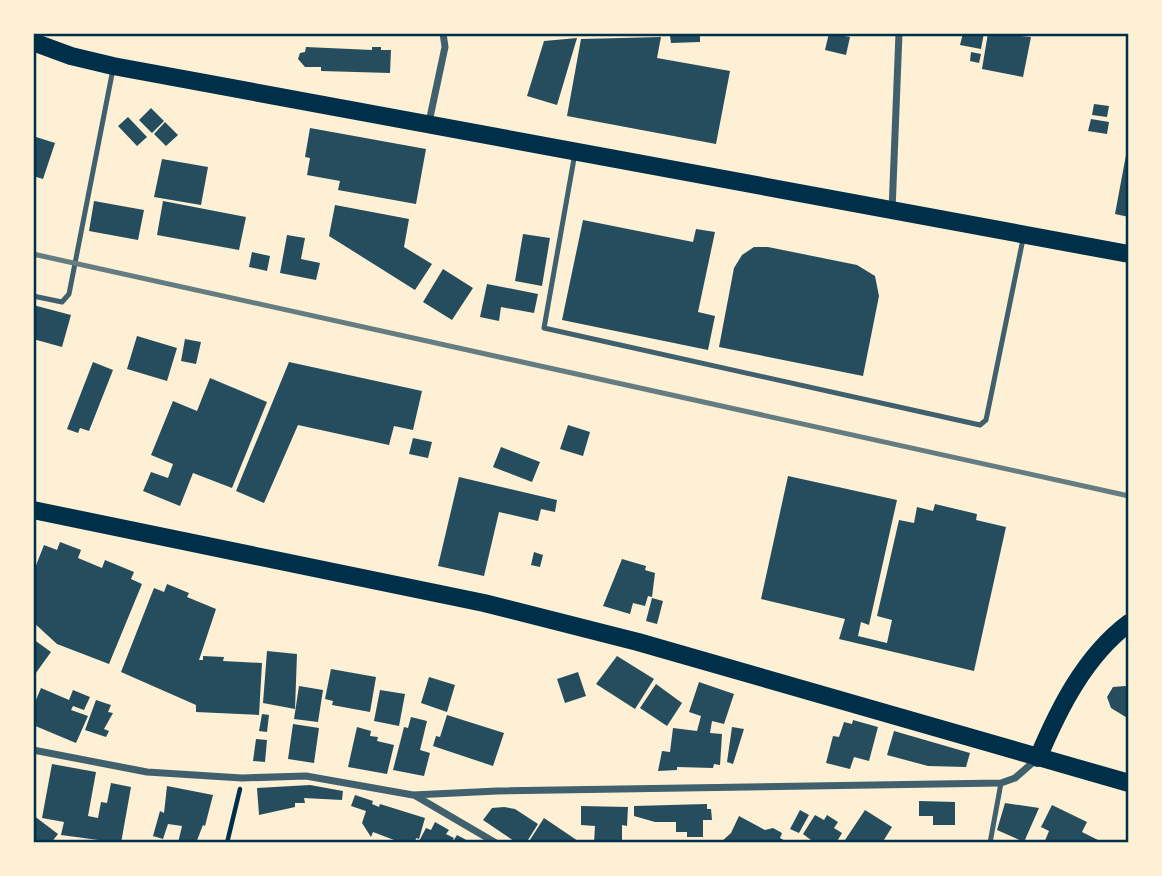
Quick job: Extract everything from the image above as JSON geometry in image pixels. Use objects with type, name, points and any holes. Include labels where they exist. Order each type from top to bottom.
[{"type":"highway","points":[[33,42],[71,56],[113,66],[429,122],[1129,254]]},
{"type":"highway","points":[[33,510],[497,607],[638,642],[1129,783]]},
{"type":"highway","points":[[1038,758],[1056,715],[1072,688],[1106,642],[1129,623]]},
{"type":"street","points":[[429,122],[445,47],[443,33]]},
{"type":"street","points":[[892,211],[899,33]]},
{"type":"street","points":[[33,750],[147,772],[242,778],[306,776],[413,795],[510,790],[1001,783],[1016,778],[1038,758]]},
{"type":"street","points":[[413,795],[496,843]]},
{"type":"lane","points":[[33,296],[62,302],[69,294],[113,66]]},
{"type":"lane","points":[[576,150],[544,328],[980,425],[986,420],[1024,235]]},
{"type":"lane","points":[[990,843],[1001,783]]},
{"type":"path","points":[[227,843],[242,778]]},
{"type":"building","points":[[829,33],[850,37],[846,55],[825,50]]},
{"type":"building","points":[[963,33],[984,33],[981,49],[960,45]]},
{"type":"building","points":[[988,33],[1031,37],[1023,77],[982,69]]},
{"type":"building","points":[[700,35],[700,42],[671,43],[670,36]]},
{"type":"building","points":[[661,37],[657,58],[730,71],[716,144],[567,116],[581,39]]},
{"type":"building","points":[[577,38],[557,105],[527,96],[544,41]]},
{"type":"building","points":[[306,47],[372,50],[372,47],[381,47],[381,50],[391,50],[390,73],[321,71],[321,67],[305,67],[298,59]]},
{"type":"building","points":[[971,52],[981,54],[979,63],[970,61]]},
{"type":"building","points":[[1094,104],[1109,106],[1107,117],[1092,115]]},
{"type":"building","points":[[151,108],[164,121],[152,133],[139,120]]},
{"type":"building","points":[[128,117],[147,137],[137,146],[118,126]]},
{"type":"building","points":[[1091,119],[1109,122],[1107,134],[1088,131]]},
{"type":"building","points":[[165,122],[178,135],[166,146],[154,134]]},
{"type":"building","points":[[310,128],[426,149],[416,204],[338,190],[340,181],[307,175],[310,158],[305,157]]},
{"type":"building","points":[[33,136],[55,143],[43,179],[33,176]]},
{"type":"building","points":[[1126,155],[1129,156],[1129,217],[1115,214]]},
{"type":"building","points":[[162,159],[208,167],[201,205],[154,197]]},
{"type":"building","points":[[94,201],[144,210],[138,240],[89,231]]},
{"type":"building","points":[[163,201],[246,217],[239,250],[157,235]]},
{"type":"building","points":[[335,205],[409,219],[404,247],[432,264],[415,290],[329,236]]},
{"type":"building","points":[[583,220],[693,242],[696,229],[715,232],[698,312],[715,316],[708,350],[562,320]]},
{"type":"building","points":[[523,234],[550,238],[542,286],[515,281]]},
{"type":"building","points":[[287,235],[305,238],[301,259],[320,263],[316,280],[280,273]]},
{"type":"building","points":[[754,247],[768,247],[857,265],[875,276],[879,296],[863,376],[719,347],[734,268],[742,255]]},
{"type":"building","points":[[252,252],[270,256],[267,271],[249,267]]},
{"type":"building","points":[[443,269],[473,288],[452,320],[423,302]]},
{"type":"building","points":[[487,284],[538,294],[534,313],[501,307],[499,321],[480,317]]},
{"type":"building","points":[[33,305],[71,315],[62,347],[33,339]]},
{"type":"building","points":[[137,336],[177,348],[167,381],[127,369]]},
{"type":"building","points":[[185,339],[201,342],[196,364],[181,361]]},
{"type":"building","points":[[93,362],[113,370],[89,431],[80,428],[78,433],[67,429]]},
{"type":"building","points":[[289,362],[422,391],[413,430],[394,426],[389,445],[298,425],[264,503],[236,491]]},
{"type":"building","points":[[210,378],[267,402],[232,488],[193,473],[180,506],[143,491],[151,472],[168,478],[173,464],[151,455],[173,401],[197,411]]},
{"type":"building","points":[[568,425],[590,432],[583,456],[560,449]]},
{"type":"building","points":[[413,438],[432,442],[428,458],[409,454]]},
{"type":"building","points":[[501,447],[540,462],[532,482],[493,467]]},
{"type":"building","points":[[788,476],[897,500],[869,625],[861,622],[858,636],[887,643],[892,620],[877,616],[899,520],[914,523],[917,507],[933,511],[935,504],[977,514],[976,520],[1006,527],[974,671],[839,639],[845,619],[761,599]]},
{"type":"building","points":[[459,477],[557,500],[555,512],[541,509],[538,521],[499,512],[484,576],[438,566]]},
{"type":"building","points":[[60,542],[81,550],[78,558],[102,568],[105,560],[134,572],[131,579],[142,584],[109,664],[57,644],[33,622],[33,573],[44,545],[57,550]]},
{"type":"building","points":[[534,552],[543,555],[540,567],[531,565]]},
{"type":"building","points":[[622,559],[646,566],[645,570],[655,573],[652,597],[648,596],[645,606],[633,603],[630,614],[603,606]]},
{"type":"building","points":[[167,584],[189,593],[187,597],[216,609],[199,660],[203,660],[203,656],[224,657],[223,661],[262,663],[259,715],[196,712],[196,705],[121,672],[154,588],[164,592]]},
{"type":"building","points":[[652,598],[663,601],[657,624],[646,621]]},
{"type":"building","points":[[33,639],[51,652],[33,677]]},
{"type":"building","points":[[267,651],[297,654],[295,709],[263,703]]},
{"type":"building","points":[[617,656],[654,679],[635,709],[596,684]]},
{"type":"building","points":[[331,669],[376,677],[370,712],[332,705],[333,701],[325,699]]},
{"type":"building","points":[[578,672],[586,696],[565,703],[557,679]]},
{"type":"building","points":[[429,677],[455,685],[447,712],[421,703]]},
{"type":"building","points":[[699,682],[734,694],[724,724],[712,721],[710,733],[722,734],[720,765],[714,764],[713,768],[677,767],[677,770],[658,771],[662,751],[670,752],[673,728],[697,731],[701,716],[689,712]]},
{"type":"building","points":[[656,684],[682,703],[667,726],[640,708]]},
{"type":"building","points":[[299,686],[323,690],[318,722],[294,719]]},
{"type":"building","points":[[1125,686],[1129,689],[1129,719],[1111,708],[1107,697],[1113,687]]},
{"type":"building","points":[[41,688],[69,700],[73,690],[90,697],[84,710],[73,706],[71,710],[88,716],[76,743],[33,725],[33,707]]},
{"type":"building","points":[[380,690],[405,694],[399,726],[374,721]]},
{"type":"building","points":[[96,700],[111,705],[108,712],[113,713],[104,729],[109,731],[106,737],[85,730]]},
{"type":"building","points":[[262,714],[269,715],[267,732],[259,731]]},
{"type":"building","points":[[447,715],[504,733],[493,766],[433,746],[436,736],[440,737]]},
{"type":"building","points":[[411,717],[427,721],[420,750],[430,753],[424,776],[393,770],[404,727],[408,728]]},
{"type":"building","points":[[853,720],[878,727],[869,761],[854,757],[850,769],[826,763],[833,736],[839,737],[844,722],[852,724]]},
{"type":"building","points":[[293,724],[319,728],[314,763],[288,759]]},
{"type":"building","points":[[357,727],[371,731],[370,736],[378,737],[377,741],[394,745],[387,774],[348,767]]},
{"type":"building","points":[[732,727],[744,729],[733,764],[727,762]]},
{"type":"building","points":[[894,731],[970,753],[966,767],[928,766],[887,755]]},
{"type":"building","points":[[256,739],[267,740],[265,762],[253,761]]},
{"type":"building","points":[[52,764],[96,772],[88,816],[98,818],[101,802],[107,803],[111,783],[131,787],[121,843],[61,835],[64,822],[42,818]]},
{"type":"building","points":[[310,785],[343,791],[342,800],[304,798],[305,803],[295,803],[295,807],[259,815],[257,788]]},
{"type":"building","points":[[167,786],[213,795],[205,826],[203,825],[196,843],[178,843],[182,826],[168,824],[163,839],[153,836],[160,811],[164,813]]},
{"type":"building","points":[[355,795],[373,801],[372,804],[379,807],[380,804],[425,818],[419,839],[416,838],[415,843],[402,843],[373,832],[371,837],[362,823],[366,811],[351,806]]},
{"type":"building","points":[[919,801],[955,802],[955,825],[933,825],[933,816],[919,816]]},
{"type":"building","points":[[1005,803],[1039,808],[1024,842],[997,830]]},
{"type":"building","points":[[707,804],[707,809],[711,809],[712,820],[703,820],[703,837],[687,837],[687,832],[676,832],[676,822],[655,822],[634,816],[634,806]]},
{"type":"building","points":[[1052,805],[1087,822],[1082,832],[1104,843],[1044,843],[1049,831],[1041,827]]},
{"type":"building","points":[[581,806],[628,807],[627,826],[622,825],[622,843],[594,843],[595,826],[581,825]]},
{"type":"building","points":[[492,808],[515,809],[538,824],[526,843],[517,843],[483,820]]},
{"type":"building","points":[[800,810],[809,815],[799,833],[790,829]]},
{"type":"building","points":[[865,810],[892,827],[882,843],[843,843]]},
{"type":"building","points":[[33,815],[58,834],[51,843],[33,843]]},
{"type":"building","points":[[815,815],[824,820],[827,815],[838,822],[834,828],[842,833],[836,843],[809,843],[811,840],[803,834]]},
{"type":"building","points":[[739,816],[765,830],[773,828],[782,833],[780,838],[789,843],[720,843],[731,833]]},
{"type":"building","points":[[544,818],[581,843],[528,843]]},
{"type":"building","points":[[435,822],[449,830],[446,834],[454,838],[451,843],[418,843],[426,828],[431,830]]},
{"type":"building","points":[[457,835],[472,843],[452,843]]},
{"type":"railway","points":[[33,254],[1129,496]]}]
